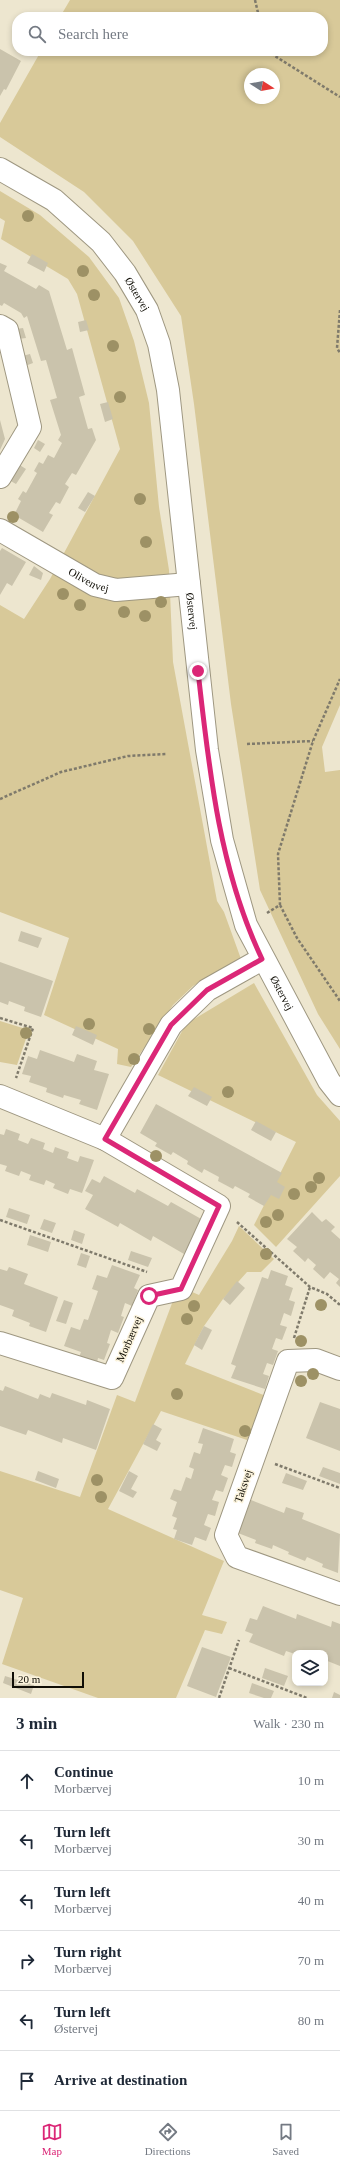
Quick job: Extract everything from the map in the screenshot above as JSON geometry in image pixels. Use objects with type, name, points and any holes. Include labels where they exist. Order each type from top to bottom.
[{"type":"street","name":"Østervej","points":[[0,169],[54,200],[101,242],[125,273],[147,310],[159,344],[168,390],[207,750],[222,840],[246,925],[262,959],[329,1081],[340,1095]]},
{"type":"street","points":[[0,326],[7,330],[30,427],[0,477]]},
{"type":"street","name":"Olivenvej","points":[[0,530],[95,585],[116,590],[189,584]]},
{"type":"street","points":[[105,1139],[171,1025],[207,990],[262,959]]},
{"type":"street","points":[[0,1096],[105,1139],[219,1206],[182,1284]]},
{"type":"street","name":"Morbærvej","points":[[0,1343],[112,1378],[149,1296],[181,1289],[182,1284]]},
{"type":"street","points":[[288,1361],[316,1360],[340,1369]]},
{"type":"street","name":"Taksvej","points":[[288,1361],[226,1535],[237,1557],[340,1594]]},
{"type":"path","points":[[255,0],[258,12]]},
{"type":"path","points":[[275,56],[340,97]]},
{"type":"path","points":[[340,310],[337,348],[340,353]]},
{"type":"path","points":[[340,679],[313,741],[278,854],[280,905],[297,938],[340,1001]]},
{"type":"path","points":[[247,744],[313,741]]},
{"type":"path","points":[[0,800],[61,772],[128,756],[167,754]]},
{"type":"path","points":[[246,925],[280,905]]},
{"type":"path","points":[[0,1018],[33,1028],[18,1073]]},
{"type":"path","points":[[219,1206],[310,1287],[327,1294],[340,1305]]},
{"type":"path","points":[[0,1220],[182,1284]]},
{"type":"path","points":[[288,1361],[310,1287]]},
{"type":"path","points":[[254,1456],[340,1488]]},
{"type":"path","points":[[219,1698],[239,1640]]},
{"type":"path","points":[[229,1668],[307,1698]]},
{"type":"shaded area","points":[[70,0],[340,0],[340,705],[322,747],[325,772],[340,770],[340,1049],[318,1014],[260,890],[231,704],[194,404],[181,316],[133,241],[84,192],[0,137],[0,123],[38,56],[328,56],[328,12],[63,12]]},
{"type":"shaded area","points":[[0,191],[40,215],[89,257],[119,298],[134,341],[149,403],[159,507],[169,570],[173,662],[217,901],[224,912],[241,959],[193,986],[173,1005],[131,1067],[117,1064],[118,1049],[44,1015],[69,938],[0,912],[0,605],[24,619],[50,579],[120,449],[77,294],[68,279],[1,239],[5,221],[0,218]]},
{"type":"shaded area","points":[[254,983],[317,1095],[340,1121],[340,1176],[276,1247],[254,1225],[296,1142],[158,1075],[186,1024]]},
{"type":"shaded area","points":[[0,1021],[29,1030],[17,1065],[0,1062]]},
{"type":"shaded area","points":[[239,1226],[274,1259],[261,1272],[247,1272],[223,1299],[204,1326],[185,1364],[266,1396],[247,1440],[161,1411],[108,1509],[224,1561],[202,1615],[227,1622],[222,1634],[205,1630],[176,1698],[98,1698],[2,1664],[23,1598],[0,1590],[0,1471],[80,1497],[117,1395],[135,1402],[174,1298],[190,1291],[199,1295],[232,1241]]},
{"type":"building","points":[[0,49],[21,61],[6,90],[4,89],[0,96]]},
{"type":"building","points":[[32,254],[48,263],[44,272],[27,263]]},
{"type":"building","points":[[0,263],[7,266],[4,271],[36,289],[39,285],[49,291],[67,350],[72,348],[85,395],[79,397],[88,429],[92,428],[96,440],[76,475],[72,473],[65,484],[69,487],[60,504],[56,502],[49,513],[53,515],[43,532],[14,515],[21,501],[18,499],[23,491],[26,493],[37,473],[34,471],[39,462],[43,464],[48,455],[54,458],[62,443],[58,440],[61,435],[50,400],[57,398],[46,360],[41,361],[27,316],[24,318],[21,313],[4,303],[2,306],[0,305]]},
{"type":"building","points":[[86,320],[89,330],[80,332],[78,322]]},
{"type":"building","points":[[23,328],[26,338],[18,339],[16,329]]},
{"type":"building","points":[[30,354],[33,363],[25,366],[22,356]]},
{"type":"building","points":[[108,402],[113,419],[105,422],[100,404]]},
{"type":"building","points":[[0,420],[5,439],[0,450]]},
{"type":"building","points":[[38,440],[45,444],[40,452],[34,448]]},
{"type":"building","points":[[18,464],[26,469],[16,484],[9,480]]},
{"type":"building","points":[[88,492],[95,496],[85,512],[78,508]]},
{"type":"building","points":[[2,548],[26,562],[12,586],[7,583],[0,595],[0,551]]},
{"type":"building","points":[[34,566],[43,573],[41,580],[29,575]]},
{"type":"building","points":[[21,931],[42,938],[38,948],[18,941]]},
{"type":"building","points":[[0,962],[53,981],[41,1017],[24,1011],[25,1007],[9,1001],[8,1005],[0,1002]]},
{"type":"building","points":[[76,1026],[97,1035],[93,1045],[72,1035]]},
{"type":"building","points":[[40,1050],[74,1062],[77,1054],[97,1061],[94,1070],[109,1074],[97,1110],[79,1104],[81,1100],[64,1095],[63,1098],[46,1092],[47,1088],[29,1082],[31,1076],[22,1074],[28,1056],[37,1059]]},
{"type":"building","points":[[194,1087],[212,1097],[207,1106],[188,1096]]},
{"type":"building","points":[[156,1104],[282,1173],[277,1182],[285,1187],[279,1199],[271,1195],[264,1206],[248,1197],[250,1194],[235,1186],[233,1189],[218,1181],[219,1177],[204,1169],[202,1173],[187,1164],[188,1161],[173,1152],[171,1155],[155,1146],[157,1143],[140,1133]]},
{"type":"building","points":[[256,1121],[276,1132],[271,1141],[251,1130]]},
{"type":"building","points":[[6,1129],[20,1134],[18,1140],[28,1144],[31,1138],[45,1143],[43,1149],[53,1153],[55,1147],[69,1152],[67,1158],[78,1162],[80,1156],[94,1160],[82,1193],[70,1189],[68,1194],[53,1188],[55,1184],[46,1180],[44,1185],[29,1180],[31,1175],[21,1171],[19,1176],[5,1171],[7,1166],[0,1164],[0,1134],[4,1135]]},
{"type":"building","points":[[104,1176],[135,1193],[137,1189],[168,1206],[171,1202],[203,1220],[184,1254],[153,1236],[151,1241],[120,1223],[118,1227],[85,1209],[93,1195],[85,1191],[92,1179],[100,1183]]},
{"type":"building","points":[[9,1208],[30,1215],[27,1224],[6,1217]]},
{"type":"building","points":[[312,1212],[322,1222],[326,1219],[335,1227],[331,1231],[340,1239],[340,1287],[336,1283],[339,1279],[330,1272],[324,1279],[313,1269],[316,1265],[308,1258],[305,1262],[293,1251],[297,1247],[287,1239]]},
{"type":"building","points":[[44,1219],[56,1223],[52,1233],[40,1229]]},
{"type":"building","points":[[74,1230],[85,1234],[82,1244],[71,1240]]},
{"type":"building","points":[[30,1235],[51,1242],[48,1252],[27,1245]]},
{"type":"building","points":[[131,1251],[152,1258],[148,1267],[128,1260]]},
{"type":"building","points":[[81,1253],[90,1256],[86,1268],[77,1265]]},
{"type":"building","points":[[112,1265],[140,1275],[134,1288],[138,1290],[132,1306],[125,1303],[121,1316],[124,1317],[118,1333],[111,1330],[107,1343],[110,1344],[104,1360],[98,1358],[96,1367],[78,1360],[81,1352],[64,1346],[71,1327],[80,1330],[84,1319],[88,1320],[98,1291],[92,1289],[97,1275],[107,1278]]},
{"type":"building","points":[[9,1267],[28,1274],[24,1284],[58,1297],[46,1332],[29,1326],[30,1323],[12,1316],[14,1310],[0,1305],[0,1269],[7,1271]]},
{"type":"building","points":[[271,1270],[288,1276],[285,1285],[293,1288],[289,1300],[295,1302],[291,1316],[284,1313],[280,1325],[287,1327],[282,1340],[276,1338],[272,1349],[278,1351],[273,1365],[267,1363],[263,1374],[269,1376],[265,1389],[231,1378],[236,1366],[231,1364],[262,1277],[268,1279]]},
{"type":"building","points":[[237,1281],[245,1288],[230,1305],[223,1299]]},
{"type":"building","points":[[64,1300],[73,1303],[66,1324],[56,1321]]},
{"type":"building","points":[[204,1326],[212,1330],[202,1350],[194,1345]]},
{"type":"building","points":[[5,1386],[38,1399],[40,1394],[50,1398],[52,1393],[86,1405],[87,1400],[110,1409],[96,1450],[63,1438],[62,1443],[28,1430],[26,1435],[0,1426],[0,1390],[3,1391]]},
{"type":"building","points":[[320,1402],[340,1409],[340,1451],[306,1438]]},
{"type":"building","points":[[153,1424],[162,1429],[156,1440],[161,1443],[157,1451],[143,1444]]},
{"type":"building","points":[[203,1428],[234,1439],[230,1452],[236,1454],[232,1467],[225,1465],[221,1475],[228,1478],[223,1492],[216,1490],[212,1500],[219,1502],[215,1516],[208,1514],[204,1525],[211,1528],[206,1541],[195,1537],[192,1545],[174,1539],[177,1530],[173,1529],[177,1518],[172,1516],[177,1502],[170,1499],[174,1489],[181,1491],[186,1477],[191,1479],[194,1469],[189,1467],[194,1452],[200,1454],[203,1444],[198,1443]]},
{"type":"building","points":[[323,1467],[340,1473],[340,1484],[319,1476]]},
{"type":"building","points":[[38,1471],[59,1479],[56,1488],[35,1480]]},
{"type":"building","points":[[129,1471],[138,1476],[131,1489],[137,1492],[133,1498],[119,1491]]},
{"type":"building","points":[[286,1473],[307,1481],[303,1490],[282,1483]]},
{"type":"building","points":[[251,1500],[284,1513],[286,1507],[304,1513],[302,1519],[340,1534],[338,1573],[322,1567],[323,1564],[307,1557],[305,1561],[288,1554],[289,1552],[273,1545],[272,1549],[255,1543],[256,1540],[238,1533]]},
{"type":"building","points":[[263,1606],[296,1619],[297,1614],[331,1627],[332,1621],[340,1624],[340,1666],[328,1661],[328,1650],[292,1650],[292,1653],[286,1651],[284,1656],[249,1642],[253,1634],[245,1631],[250,1618],[257,1620]]},
{"type":"building","points":[[202,1647],[231,1657],[216,1697],[187,1686]]},
{"type":"building","points":[[265,1668],[288,1676],[284,1686],[262,1678]]},
{"type":"building","points":[[5,1676],[34,1685],[31,1694],[3,1683]]},
{"type":"building","points":[[252,1683],[274,1691],[271,1698],[264,1698],[249,1693]]},
{"type":"building","points":[[334,1692],[340,1695],[340,1698],[332,1698]]},
{"type":"route","points":[[149,1296],[181,1289],[219,1206],[105,1139],[171,1025],[207,990],[262,959],[246,925],[222,840],[207,750],[198,671]]}]
